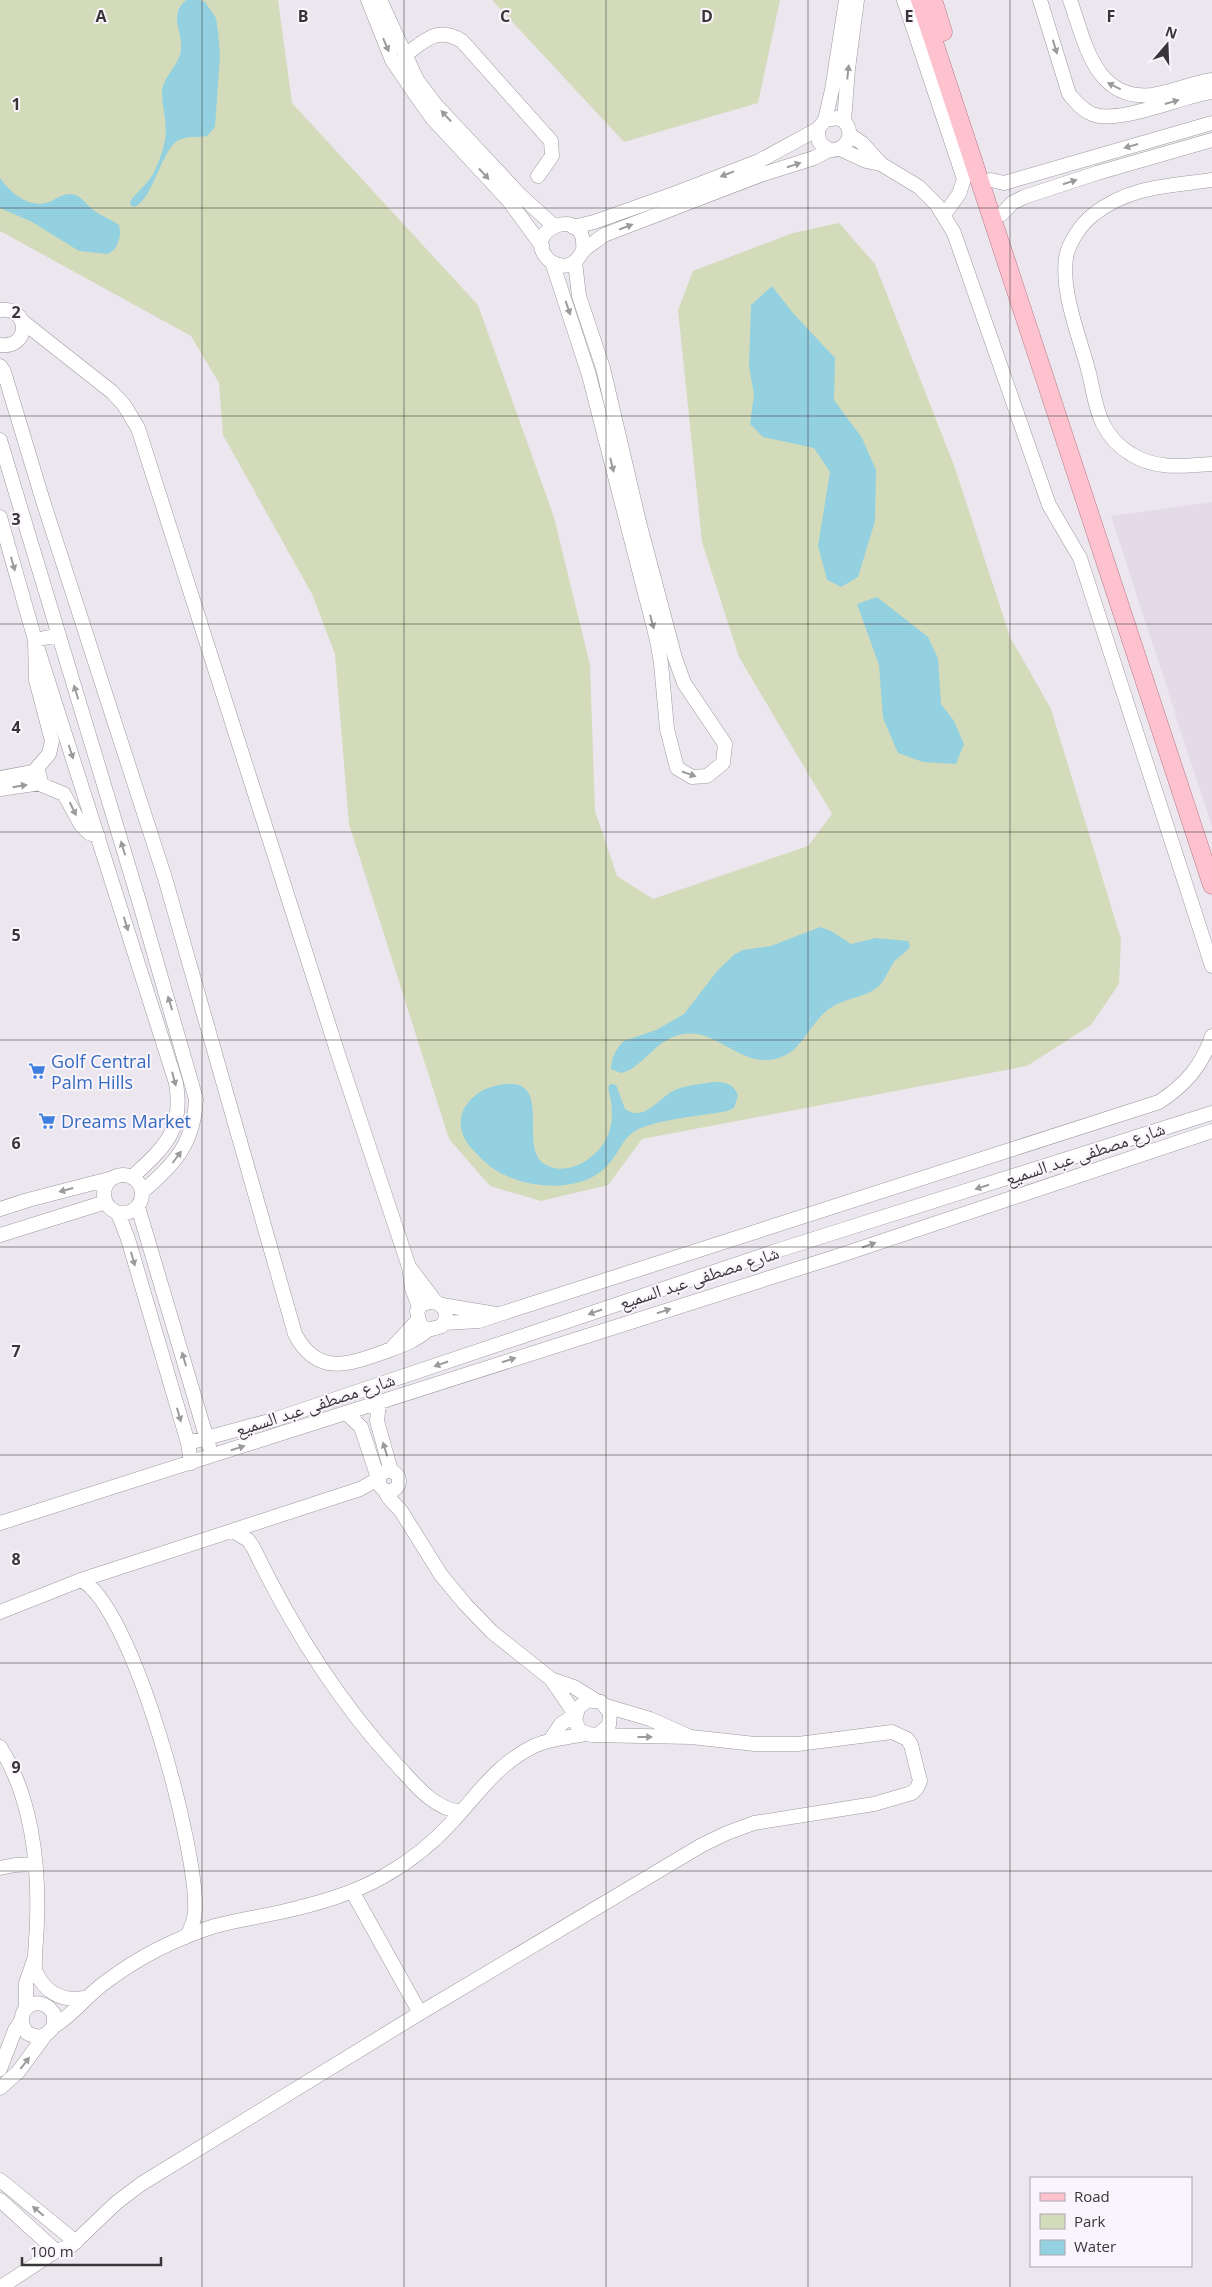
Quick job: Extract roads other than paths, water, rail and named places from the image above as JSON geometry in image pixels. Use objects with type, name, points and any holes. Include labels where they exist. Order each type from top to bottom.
[{"type":"main road","points":[[920,0],[1212,885]]},
{"type":"main road","points":[[933,0],[1102,520],[1212,847]]},
{"type":"street","points":[[368,0],[392,60],[432,118],[510,201],[542,246],[547,258],[564,266],[604,235],[761,168],[821,125],[838,118],[848,125],[850,135],[847,144],[834,150],[797,164],[761,168],[676,193],[594,222],[574,227],[561,224],[554,226],[545,234],[542,246]]},
{"type":"street","points":[[380,0],[417,80],[435,104],[520,195],[554,226]]},
{"type":"street","points":[[846,0],[832,90],[821,125],[819,142],[834,150],[866,161],[882,164]]},
{"type":"street","points":[[844,121],[848,69],[858,0]]},
{"type":"street","points":[[904,0],[964,179],[959,194],[944,215]]},
{"type":"street","points":[[1040,0],[1069,94],[1078,106],[1093,115],[1114,117],[1212,92]]},
{"type":"street","points":[[1070,0],[1093,65],[1107,83],[1128,93],[1151,95],[1212,80]]},
{"type":"street","points":[[405,55],[435,34],[451,35],[462,41],[551,141],[552,156],[538,176]]},
{"type":"street","points":[[991,180],[1004,183],[1212,123]]},
{"type":"street","points":[[850,135],[882,164],[919,188],[944,215],[958,244],[1049,505],[1080,558],[1212,966]]},
{"type":"street","points":[[1002,214],[1012,203],[1024,197],[1097,173],[1212,143]]},
{"type":"street","points":[[1092,157],[1097,173]]},
{"type":"street","points":[[1212,180],[1150,187],[1119,197],[1092,215],[1076,234],[1066,256],[1065,284],[1098,411],[1110,435],[1130,454],[1155,464],[1168,466],[1212,464]]},
{"type":"street","points":[[552,262],[589,375],[632,524],[675,658],[684,683],[725,744],[723,763],[707,776],[692,777],[677,768],[674,762],[667,729],[660,656],[632,524],[603,368],[579,296],[579,256],[582,237],[574,227]]},
{"type":"street","points":[[0,301],[19,323],[17,342],[3,346],[2,369],[165,878],[295,1334],[303,1349],[310,1356],[333,1364],[350,1364],[414,1341],[428,1330]]},
{"type":"street","points":[[0,310],[44,338],[112,392],[124,406],[138,428],[339,1057],[409,1267],[418,1314],[423,1328],[428,1330],[438,1329],[444,1323],[446,1314],[409,1267]]},
{"type":"street","points":[[0,440],[137,894],[196,1099],[195,1120],[189,1139],[164,1173],[142,1192],[138,1207],[212,1456]]},
{"type":"street","points":[[0,517],[35,640],[176,1083],[178,1117],[172,1133],[163,1148],[132,1177]]},
{"type":"street","points":[[35,640],[59,635]]},
{"type":"street","points":[[35,640],[36,680],[52,741],[49,754],[39,764],[39,777],[45,787],[64,794],[81,825],[89,833],[98,836]]},
{"type":"street","points":[[0,778],[39,777]]},
{"type":"street","points":[[0,789],[39,777]]},
{"type":"street","points":[[118,900],[137,894]]},
{"type":"street","points":[[444,1323],[467,1323],[500,1314],[707,1249],[1159,1102],[1188,1080],[1200,1064],[1212,1036]]},
{"type":"street","name":"شارع مصطفى عبد السميع","points":[[188,1443],[273,1420],[779,1250],[833,1235],[1212,1113]]},
{"type":"street","name":"شارع مصطفى عبد السميع","points":[[0,1523],[838,1256],[1212,1131]]},
{"type":"street","points":[[0,1209],[124,1175],[132,1177],[138,1182],[142,1192]]},
{"type":"street","points":[[106,1202],[106,1186],[113,1178]]},
{"type":"street","points":[[106,1202],[118,1212],[128,1239],[188,1443],[192,1463]]},
{"type":"street","points":[[0,1220],[3,1234],[106,1202]]},
{"type":"street","points":[[118,1212],[129,1213],[138,1207]]},
{"type":"street","points":[[833,1235],[829,1242],[829,1247],[830,1251],[838,1256]]},
{"type":"street","points":[[707,1249],[715,1272]]},
{"type":"street","points":[[779,1250],[791,1257],[793,1262],[791,1271]]},
{"type":"street","points":[[392,1349],[426,1302],[500,1314]]},
{"type":"street","points":[[0,1612],[108,1571],[360,1489],[384,1485],[398,1476],[391,1470],[377,1421],[379,1402]]},
{"type":"street","points":[[1,2287],[56,2251],[71,2246],[116,2203],[141,2184],[420,2013],[727,1832],[754,1823],[859,1806],[905,1796],[917,1788],[920,1781],[911,1745],[907,1739],[892,1732],[798,1744],[755,1744],[691,1737],[618,1737],[592,1734],[577,1726],[575,1714],[551,1679],[492,1632],[465,1604],[436,1567],[401,1511],[389,1498],[361,1427],[354,1418],[346,1413]]},
{"type":"street","points":[[254,1547],[258,1522]]},
{"type":"street","points":[[233,1530],[248,1540],[254,1547],[294,1627],[343,1700],[384,1751],[432,1802],[440,1823],[440,1835]]},
{"type":"street","points":[[101,1596],[108,1571]]},
{"type":"street","points":[[81,1580],[96,1589],[101,1596],[142,1684],[164,1746],[183,1824],[195,1906],[193,1923],[186,1937]]},
{"type":"street","points":[[551,1679],[574,1687],[600,1703],[650,1719],[691,1737]]},
{"type":"street","points":[[551,1739],[561,1724],[575,1714],[582,1703],[600,1703]]},
{"type":"street","points":[[0,1747],[12,1766],[25,1806],[35,1864],[38,1921],[34,1959],[26,1983],[24,2015],[28,2033],[40,2036],[72,2014],[85,1998],[129,1966],[186,1937],[216,1926],[282,1912],[352,1891],[384,1876],[413,1857],[440,1835],[482,1786],[506,1764],[534,1746],[551,1739],[604,1731],[610,1719],[600,1703]]},
{"type":"street","points":[[432,1802],[461,1812]]},
{"type":"street","points":[[0,1868],[35,1864]]},
{"type":"street","points":[[352,1891],[420,2013]]},
{"type":"street","points":[[195,1906],[216,1926]]},
{"type":"street","points":[[0,2088],[18,2072],[50,2030],[54,2014],[50,1999],[39,1979],[34,1959]]},
{"type":"street","points":[[0,2069],[15,2030],[24,2015],[39,2003],[50,1999],[74,2000],[85,1998]]},
{"type":"street","points":[[0,2180],[76,2242]]},
{"type":"street","points":[[0,2200],[56,2251]]},
{"type":"water","points":[[186,0],[205,2],[216,18],[220,55],[215,127],[207,136],[187,138],[176,142],[165,156],[151,188],[139,204],[133,207],[130,204],[131,200],[152,176],[164,145],[166,125],[162,92],[165,81],[180,56],[181,43],[177,18],[181,6]]},
{"type":"water","points":[[0,178],[15,194],[34,203],[42,204],[65,194],[74,194],[93,210],[119,225],[120,234],[117,245],[108,254],[79,251],[32,222],[0,208]]},
{"type":"water","points":[[772,286],[792,312],[835,358],[834,400],[862,438],[876,470],[875,521],[858,577],[841,587],[827,580],[818,546],[830,472],[814,448],[763,437],[750,424],[754,395],[749,366],[751,305]]},
{"type":"water","points":[[877,597],[928,637],[938,658],[941,704],[954,721],[964,744],[956,764],[923,762],[898,753],[883,718],[879,665],[857,604]]},
{"type":"water","points":[[820,927],[831,931],[851,944],[876,938],[908,941],[910,946],[894,962],[883,982],[878,987],[867,994],[841,1002],[829,1009],[821,1016],[801,1042],[786,1055],[776,1059],[763,1060],[753,1058],[704,1036],[684,1034],[665,1041],[629,1070],[621,1073],[611,1069],[614,1054],[624,1041],[656,1030],[684,1014],[718,970],[735,954],[743,950],[771,946]]},
{"type":"water","points":[[713,1082],[725,1083],[734,1088],[738,1096],[734,1108],[727,1111],[667,1121],[635,1131],[626,1139],[604,1169],[583,1181],[570,1184],[544,1185],[518,1180],[502,1174],[474,1151],[466,1141],[462,1130],[462,1113],[467,1104],[478,1093],[488,1088],[510,1084],[523,1087],[530,1097],[533,1110],[536,1153],[543,1163],[552,1168],[562,1169],[582,1163],[591,1157],[605,1141],[612,1121],[608,1088],[610,1084],[616,1085],[625,1109],[639,1113],[652,1107],[675,1090]]},
{"type":"place","name":"Golf Central Palm Hills","points":[[37,1071]]},
{"type":"place","name":"Dreams Market","points":[[47,1121]]}]
